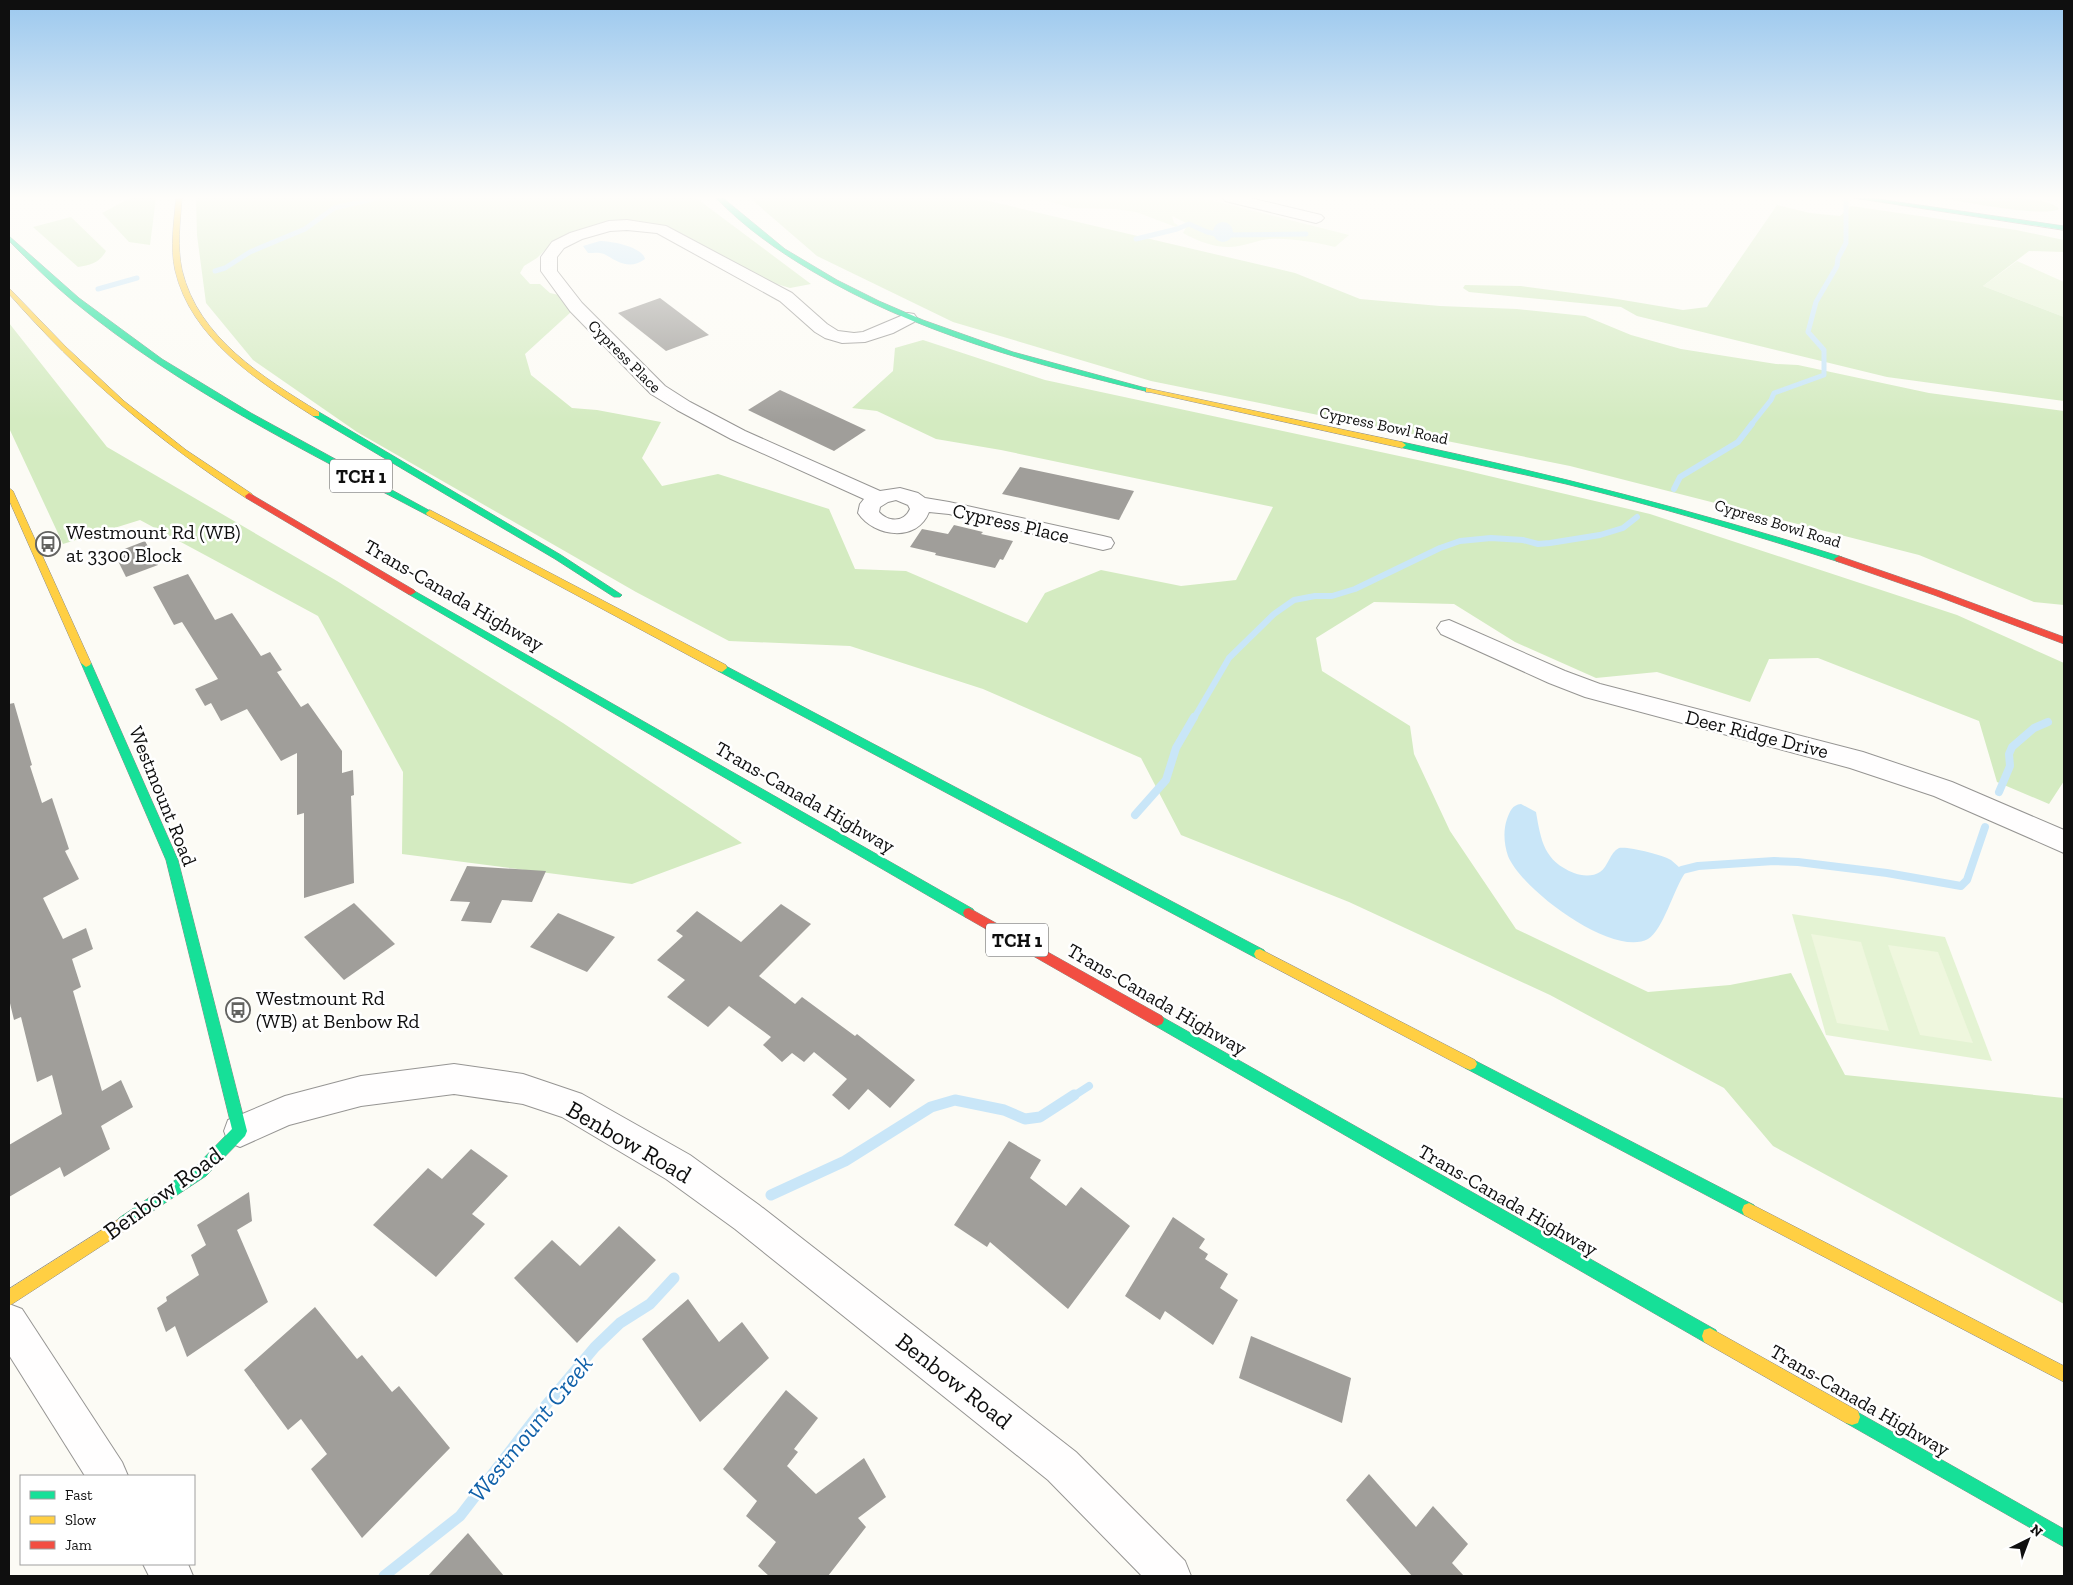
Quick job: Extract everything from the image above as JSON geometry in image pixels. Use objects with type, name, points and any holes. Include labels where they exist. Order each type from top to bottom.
[{"type":"main road","name":"TCH 1","points":[[45,272],[134,343],[198,385],[309,448],[1295,972],[2064,1374]]},
{"type":"main road","points":[[180,272],[187,295],[206,327],[231,353],[264,379],[311,410],[580,570],[628,602]]},
{"type":"main road","name":"Cypress Bowl Road","points":[[819,272],[869,301],[908,318],[991,349],[1092,376],[1272,418],[1542,475],[1648,501],[1755,532],[1927,588],[2064,641]]},
{"type":"main road","name":"Trans-Canada Highway","points":[[9,290],[52,340],[77,365],[131,412],[197,462],[273,512],[1216,1054],[2064,1538]]},
{"type":"main road","name":"Westmount Road","points":[[9,491],[135,772],[172,860],[240,1131]]},
{"type":"main road","points":[[644,613],[738,676]]},
{"type":"main road","name":"Benbow Road","points":[[9,1298],[178,1189],[226,1150],[240,1131]]},
{"type":"street","name":"Cypress Place","points":[[550,272],[582,313],[658,390],[674,401],[730,430],[878,498],[888,495],[904,495],[916,500],[919,504],[949,508],[1103,543]]},
{"type":"street","name":"Cypress Place","points":[[740,272],[786,297],[821,328],[836,336],[855,338],[875,335],[908,318]]},
{"type":"street","points":[[878,498],[870,504],[868,514],[875,522],[888,526],[911,522],[920,513],[919,504]]},
{"type":"street","name":"Deer Ridge Drive","points":[[1449,628],[1557,677],[1594,691],[1880,767],[1943,789],[2064,842]]},
{"type":"street","name":"Benbow Road","points":[[240,1131],[286,1111],[361,1091],[454,1078],[523,1089],[571,1106],[678,1167],[747,1216],[1062,1466],[1170,1576]]},
{"type":"street","points":[[9,1322],[107,1475]]},
{"type":"street","points":[[165,1565],[172,1576]]},
{"type":"green space","points":[[202,272],[521,272],[530,284],[540,284],[550,293],[559,295],[571,312],[525,354],[531,375],[572,408],[597,410],[661,422],[642,458],[662,486],[718,474],[829,509],[855,569],[906,571],[1027,623],[1045,593],[1101,570],[1181,586],[1236,580],[1273,507],[1001,450],[936,439],[877,411],[852,408],[893,371],[895,348],[923,340],[1045,380],[1455,468],[1650,514],[1957,615],[2064,663],[2064,781],[2049,804],[1997,782],[1979,721],[1818,658],[1769,659],[1750,702],[1657,672],[1596,678],[1515,642],[1454,604],[1374,602],[1316,638],[1322,671],[1410,726],[1414,754],[1450,831],[1516,929],[1648,992],[1730,985],[1791,973],[1845,1075],[2064,1098],[2064,1304],[1773,1146],[1724,1088],[1550,995],[1349,902],[1181,835],[1141,758],[983,689],[850,646],[729,641],[636,592],[357,432],[253,360],[206,303]]},
{"type":"green space","points":[[748,272],[795,272],[811,284],[790,288],[770,282]]},
{"type":"green space","points":[[850,272],[1291,272],[1360,299],[1440,306],[1517,309],[1585,316],[1631,335],[1681,349],[1776,364],[1798,365],[1929,393],[2064,411],[2064,605],[2034,602],[1919,555],[1570,466],[1151,381],[953,322]]},
{"type":"green space","points":[[1731,272],[2001,272],[1983,286],[2064,317],[2064,401],[1887,377],[1637,316],[1621,307],[1469,292],[1463,288],[1465,285],[1521,286],[1683,310],[1707,307]]},
{"type":"green space","points":[[2002,272],[2042,272],[2064,282],[2064,317],[1983,286]]},
{"type":"green space","points":[[9,323],[107,447],[337,581],[563,723],[742,843],[632,884],[402,854],[403,772],[318,616],[140,520],[63,544],[9,428]]},
{"type":"green space","points":[[1792,914],[1945,937],[1992,1061],[1826,1035]]},
{"type":"green space","points":[[1811,934],[1861,942],[1889,1031],[1837,1023]]},
{"type":"green space","points":[[1888,945],[1938,952],[1973,1043],[1920,1035]]},
{"type":"water","points":[[1521,804],[1536,812],[1542,841],[1550,856],[1564,868],[1574,873],[1587,876],[1597,874],[1603,870],[1616,850],[1619,848],[1630,848],[1667,858],[1685,873],[1659,927],[1648,939],[1632,942],[1613,939],[1592,930],[1570,917],[1530,886],[1516,870],[1508,856],[1505,842],[1505,828],[1509,813],[1513,807]]},
{"type":"building","points":[[660,298],[709,335],[666,351],[618,313]]},
{"type":"building","points":[[780,390],[866,430],[834,451],[748,410]]},
{"type":"building","points":[[1020,467],[1134,491],[1119,520],[1002,494]]},
{"type":"building","points":[[954,525],[983,532],[981,534],[1013,541],[1003,560],[1000,559],[995,568],[935,555],[936,553],[910,547],[922,529],[948,534]]},
{"type":"building","points":[[145,541],[158,565],[126,577],[114,553]]},
{"type":"building","points":[[188,574],[215,620],[232,613],[261,656],[270,652],[282,670],[277,672],[301,707],[308,703],[342,751],[342,773],[353,770],[354,795],[351,796],[354,883],[304,898],[304,813],[297,815],[297,753],[281,761],[247,709],[221,721],[211,703],[205,706],[195,689],[218,679],[182,622],[174,625],[153,587]]},
{"type":"building","points":[[14,703],[32,765],[30,766],[42,803],[52,798],[69,849],[65,851],[79,879],[43,898],[63,939],[86,928],[93,949],[72,959],[81,987],[73,991],[102,1091],[121,1080],[133,1107],[101,1126],[110,1149],[64,1177],[60,1167],[9,1197],[9,1145],[62,1114],[52,1075],[37,1082],[21,1017],[14,1020],[9,999],[9,704]]},
{"type":"building","points":[[467,866],[546,871],[532,902],[502,900],[491,923],[461,921],[470,902],[450,901]]},
{"type":"building","points":[[354,903],[395,944],[344,980],[304,937]]},
{"type":"building","points":[[781,904],[811,924],[759,976],[795,1004],[802,997],[855,1036],[857,1034],[915,1080],[890,1108],[868,1089],[849,1110],[832,1095],[847,1079],[814,1052],[804,1062],[792,1053],[782,1062],[763,1045],[771,1037],[729,1006],[708,1027],[667,997],[685,980],[657,960],[683,936],[676,931],[697,911],[741,942]]},
{"type":"building","points":[[558,913],[615,937],[587,972],[530,947]]},
{"type":"building","points":[[1009,1141],[1041,1160],[1030,1178],[1066,1206],[1081,1187],[1130,1226],[1068,1309],[990,1242],[987,1247],[954,1225]]},
{"type":"building","points":[[471,1149],[508,1176],[472,1214],[485,1224],[436,1277],[373,1225],[428,1168],[442,1179]]},
{"type":"building","points":[[249,1192],[252,1221],[237,1230],[268,1302],[187,1357],[175,1326],[166,1332],[157,1308],[167,1301],[166,1297],[199,1275],[191,1255],[206,1245],[197,1225]]},
{"type":"building","points":[[1173,1217],[1205,1239],[1199,1248],[1208,1254],[1205,1259],[1228,1274],[1220,1288],[1238,1300],[1213,1345],[1165,1311],[1160,1320],[1125,1296]]},
{"type":"building","points":[[619,1226],[656,1260],[577,1343],[514,1278],[552,1240],[580,1266]]},
{"type":"building","points":[[688,1299],[719,1342],[742,1322],[769,1358],[700,1422],[642,1339]]},
{"type":"building","points":[[315,1307],[357,1359],[362,1355],[392,1392],[399,1386],[450,1448],[362,1538],[311,1469],[327,1454],[301,1419],[288,1430],[244,1370]]},
{"type":"building","points":[[1251,1336],[1351,1378],[1342,1423],[1239,1378]]},
{"type":"building","points":[[786,1390],[818,1418],[794,1449],[798,1452],[787,1466],[816,1494],[864,1458],[886,1497],[858,1518],[866,1527],[828,1576],[769,1576],[758,1566],[776,1542],[746,1516],[757,1501],[723,1469]]},
{"type":"building","points":[[1369,1474],[1416,1527],[1433,1506],[1468,1544],[1452,1563],[1464,1576],[1412,1576],[1346,1500]]},
{"type":"building","points":[[468,1533],[504,1576],[428,1576]]},
{"type":"waterway","name":"Westmount Creek","points":[[1751,425],[1771,400],[1774,393],[1824,375],[1824,350],[1808,332],[1816,302],[1834,272]]},
{"type":"waterway","points":[[98,289],[137,278]]},
{"type":"waterway","name":"Westmount Creek","points":[[1674,489],[1680,477],[1738,442],[1752,424]]},
{"type":"waterway","name":"Westmount Creek","points":[[1194,718],[1229,658],[1274,614],[1294,600],[1315,596],[1332,596],[1355,589],[1440,548],[1460,541],[1491,538],[1523,540],[1538,544],[1550,543],[1600,535],[1623,528],[1637,517]]},
{"type":"waterway","name":"Westmount Creek","points":[[1135,815],[1166,780],[1176,748],[1194,717]]},
{"type":"waterway","points":[[1999,792],[2010,766],[2009,754],[2012,747],[2034,728],[2048,722]]},
{"type":"waterway","points":[[1682,870],[1698,866],[1774,861],[1798,862],[1887,873],[1961,886],[1967,880],[1985,827]]},
{"type":"waterway","name":"Westmount Creek","points":[[1072,1097],[1089,1086]]},
{"type":"waterway","name":"Westmount Creek","points":[[771,1195],[845,1161],[931,1107],[955,1100],[1004,1110],[1025,1119],[1040,1117],[1074,1095]]},
{"type":"waterway","name":"Westmount Creek","points":[[384,1576],[460,1516],[541,1411],[595,1347],[620,1323],[650,1304],[674,1278]]},
{"type":"traffic: fast","points":[[45,272],[76,300],[117,332],[203,389],[293,440],[430,513]]},
{"type":"traffic: fast","points":[[819,272],[877,303],[920,322],[1056,367],[1149,390]]},
{"type":"traffic: fast","points":[[316,414],[558,557],[617,595]]},
{"type":"traffic: fast","points":[[1402,445],[1513,469],[1677,510],[1839,559]]},
{"type":"traffic: fast","points":[[411,592],[969,913]]},
{"type":"traffic: fast","points":[[86,663],[172,860],[240,1131],[201,1171],[124,1223]]},
{"type":"traffic: fast","points":[[722,668],[1260,954]]},
{"type":"traffic: fast","points":[[1157,1020],[1710,1336]]},
{"type":"traffic: fast","points":[[1470,1064],[1749,1210]]},
{"type":"traffic: fast","points":[[1852,1417],[2064,1538]]},
{"type":"traffic: slow","points":[[179,272],[186,294],[214,336],[253,372],[316,414]]},
{"type":"traffic: slow","points":[[9,290],[63,349],[121,402],[183,451],[249,496]]},
{"type":"traffic: slow","points":[[1149,390],[1402,445]]},
{"type":"traffic: slow","points":[[9,491],[86,663]]},
{"type":"traffic: slow","points":[[430,513],[722,668]]},
{"type":"traffic: slow","points":[[1260,954],[1470,1064]]},
{"type":"traffic: slow","points":[[1749,1210],[2064,1374]]},
{"type":"traffic: slow","points":[[9,1298],[124,1223]]},
{"type":"traffic: slow","points":[[1710,1336],[1852,1417]]},
{"type":"traffic: jam","points":[[249,496],[411,592]]},
{"type":"traffic: jam","points":[[1839,559],[1937,593],[2064,641]]},
{"type":"traffic: jam","points":[[969,913],[1157,1020]]},
{"type":"place","name":"Westmount Rd (WB) at 3300 Block","points":[[48,544]]},
{"type":"place","name":"Westmount Rd (WB) at Benbow Rd","points":[[238,1010]]}]
